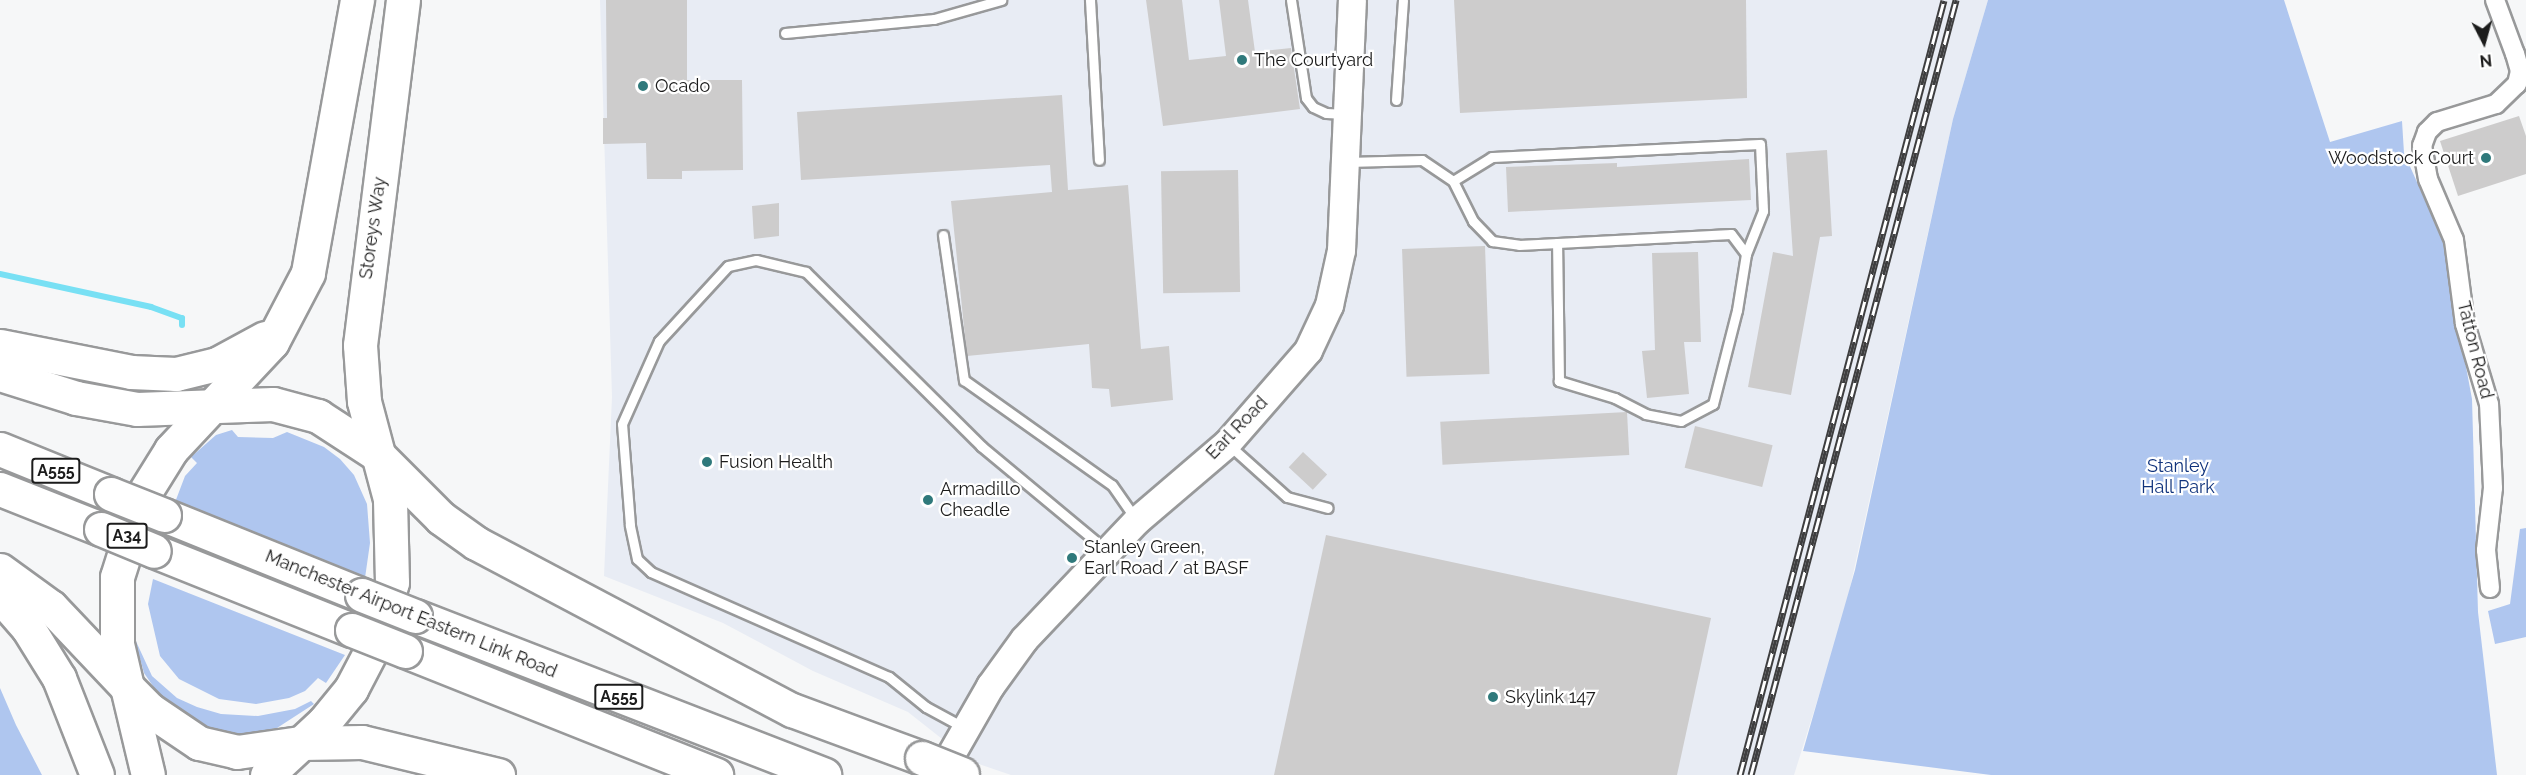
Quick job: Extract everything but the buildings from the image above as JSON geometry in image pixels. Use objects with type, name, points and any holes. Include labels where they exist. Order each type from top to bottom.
[{"type":"highway","name":"A34","points":[[148,775],[127,687],[115,622],[122,554],[131,523],[154,474],[210,409],[258,359],[281,327],[308,273],[316,239],[357,0]]},
{"type":"highway","name":"Storeys Way","points":[[267,775],[301,744],[351,689],[375,643],[385,614],[392,582],[393,521],[361,375],[361,318],[403,0]]},
{"type":"highway","points":[[0,346],[131,372],[176,374],[217,364],[281,327]]},
{"type":"highway","points":[[0,374],[106,405],[152,411],[210,409],[248,404],[298,409],[332,422],[378,455],[441,518],[476,543],[792,710],[947,771]]},
{"type":"highway","name":"Manchester Airport Eastern Link Road","points":[[0,449],[415,616],[824,775]]},
{"type":"highway","name":"Manchester Airport Eastern Link Road","points":[[0,489],[716,775]]},
{"type":"highway","points":[[0,570],[51,606],[150,711],[199,743],[237,752],[301,744],[374,744],[498,775]]},
{"type":"highway","points":[[0,596],[28,628],[59,678],[96,775]]},
{"type":"street","name":"Earl Road","points":[[947,771],[965,728],[1024,639],[1137,520],[1227,443],[1308,350],[1329,305],[1341,249],[1347,162],[1352,0]]},
{"type":"street","name":"Tatton Road","points":[[2490,588],[2486,550],[2493,488],[2489,404],[2464,324],[2454,240],[2428,179],[2422,146],[2427,132],[2438,122],[2496,104],[2517,84],[2516,54],[2495,0]]},
{"type":"lane","points":[[786,33],[934,19],[1001,0]]},
{"type":"lane","points":[[1090,0],[1100,160]]},
{"type":"lane","points":[[1292,0],[1306,98],[1313,107],[1326,113],[1348,114]]},
{"type":"lane","points":[[1396,100],[1403,0]]},
{"type":"lane","points":[[1453,181],[1492,157],[1760,144],[1763,211],[1746,254],[1737,310],[1713,404],[1681,421],[1646,414],[1587,387],[1559,381],[1557,243]]},
{"type":"lane","points":[[1347,162],[1422,160],[1453,181],[1473,221],[1492,241],[1519,245],[1731,234],[1746,254]]},
{"type":"lane","points":[[943,235],[964,380],[1112,484],[1137,520]]},
{"type":"lane","points":[[965,728],[926,706],[889,677],[651,572],[637,559],[630,525],[622,424],[659,341],[728,266],[756,260],[806,272],[981,446],[1107,550]]},
{"type":"lane","points":[[1227,443],[1287,497],[1328,508]]},
{"type":"shaded area","points":[[600,0],[1988,0],[1953,119],[1844,615],[1794,775],[1011,775],[970,761],[908,712],[813,671],[723,623],[604,576],[612,397]]},
{"type":"green space","name":"Stanley Hall Park","points":[[1988,0],[2284,0],[2330,142],[2402,121],[2404,153],[2442,238],[2472,399],[2478,612],[2497,775],[1991,775],[1803,751],[1855,570],[1953,119]]},
{"type":"green space","points":[[232,430],[238,437],[273,438],[287,432],[324,447],[340,459],[354,475],[367,504],[370,543],[365,578],[174,505],[185,476],[197,463],[191,457],[216,435]]},
{"type":"green space","points":[[2526,528],[2526,637],[2495,644],[2488,611],[2510,604],[2520,529]]},
{"type":"green space","points":[[153,579],[345,655],[326,683],[318,678],[305,691],[289,698],[256,704],[219,699],[179,679],[160,656],[148,604]]},
{"type":"green space","points":[[134,637],[152,676],[177,698],[197,707],[221,714],[258,716],[295,709],[311,701],[314,704],[277,728],[236,736],[217,734],[166,705],[144,673]]},
{"type":"green space","points":[[0,688],[16,725],[42,775],[0,775]]},
{"type":"waterway","points":[[0,274],[151,307],[182,318],[182,325]]},
{"type":"railway","points":[[1740,775],[1944,0]]},
{"type":"railway","points":[[1751,775],[1956,0]]},
{"type":"place","name":"The Courtyard","points":[[1242,60]]},
{"type":"place","name":"Ocado","points":[[643,86]]},
{"type":"place","name":"Woodstock Court","points":[[2486,158]]},
{"type":"place","name":"Fusion Health","points":[[707,462]]},
{"type":"place","name":"Armadillo Cheadle","points":[[928,500]]},
{"type":"place","name":"Stanley Green, Earl Road / at BASF","points":[[1072,558]]},
{"type":"place","name":"Skylink 147","points":[[1493,697]]}]
